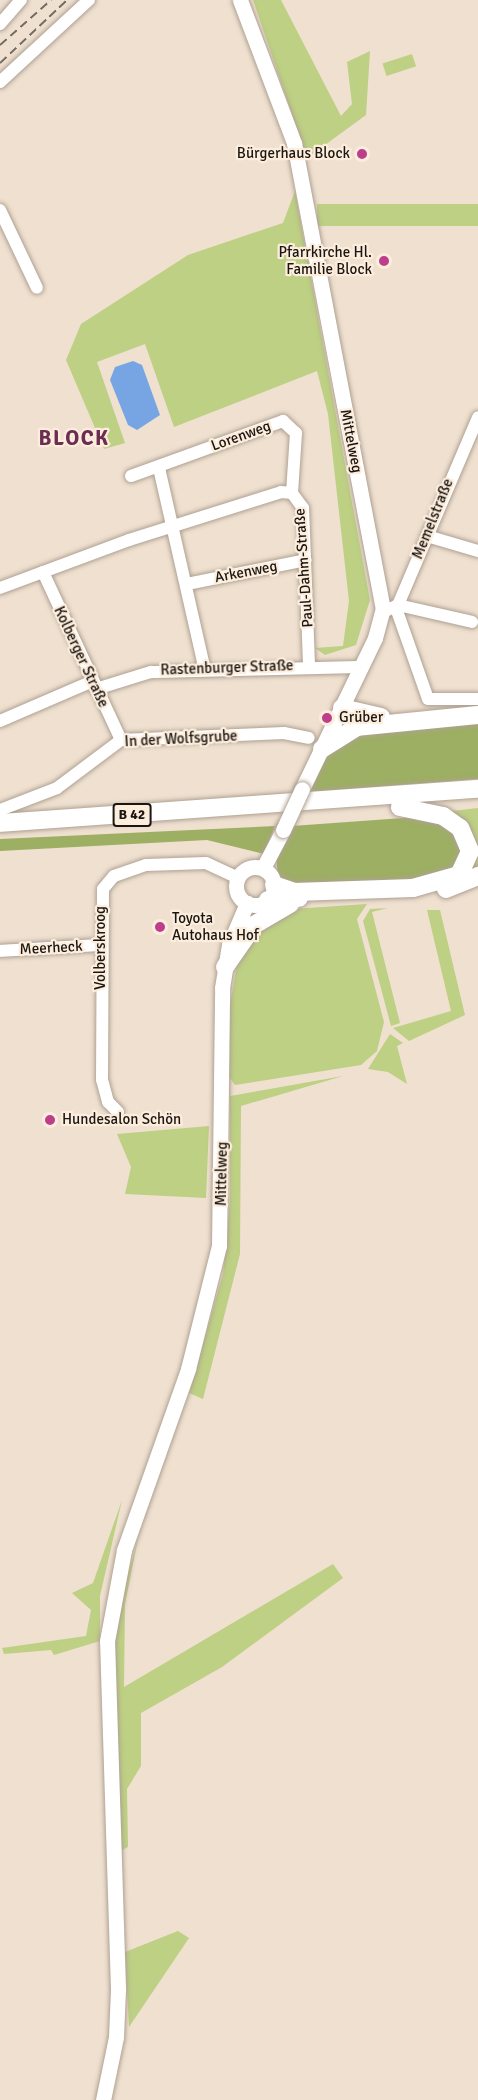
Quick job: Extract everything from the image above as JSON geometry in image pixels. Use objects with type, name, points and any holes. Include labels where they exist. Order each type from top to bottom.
[{"type":"highway","points":[[339,713],[377,718],[478,709]]},
{"type":"highway","points":[[339,713],[357,727]]},
{"type":"highway","points":[[316,744],[357,727],[478,715]]},
{"type":"highway","points":[[455,792],[478,785]]},
{"type":"highway","name":"B 42","points":[[0,823],[478,789]]},
{"type":"highway","name":"B 42","points":[[0,834],[478,800]]},
{"type":"highway","points":[[271,893],[413,888],[459,874],[470,851],[460,828],[443,816],[400,807]]},
{"type":"highway","points":[[271,893],[324,896],[432,892],[478,876]]},
{"type":"highway","points":[[225,967],[261,918],[324,896]]},
{"type":"main road","name":"Mittelweg","points":[[240,0],[294,143],[392,608]]},
{"type":"main road","points":[[263,868],[248,868],[238,878],[236,890],[247,903],[271,893],[263,868],[302,789],[316,744],[339,713],[392,608]]},
{"type":"main road","name":"Mittelweg","points":[[103,2100],[116,2037],[118,1989],[107,1641],[124,1550],[204,1319],[219,1246],[225,967],[247,903]]},
{"type":"street","points":[[0,24],[21,0]]},
{"type":"street","points":[[0,82],[89,0]]},
{"type":"street","points":[[0,210],[37,288]]},
{"type":"street","name":"Memelstraße","points":[[392,608],[427,536],[478,417]]},
{"type":"street","name":"Lorenweg","points":[[132,476],[283,421],[296,433],[292,494]]},
{"type":"street","points":[[159,468],[205,670]]},
{"type":"street","name":"Paul-Dahm-Straße","points":[[0,588],[173,526],[281,492],[292,494],[303,508],[309,665]]},
{"type":"street","points":[[427,536],[478,551]]},
{"type":"street","name":"Arkenweg","points":[[187,584],[306,560]]},
{"type":"street","name":"Kolberger Straße","points":[[43,572],[94,685],[122,740]]},
{"type":"street","points":[[392,608],[472,622]]},
{"type":"street","name":"Mittelweg","points":[[392,608],[428,699],[478,699]]},
{"type":"street","name":"Rastenburger Straße","points":[[0,721],[94,685],[151,672],[309,665],[362,667]]},
{"type":"street","name":"In der Wolfsgrube","points":[[0,810],[57,788],[122,740],[284,733],[316,744]]},
{"type":"street","name":"Volberskroog","points":[[118,1112],[108,1102],[102,1080],[104,889],[129,867],[195,862],[238,878]]},
{"type":"street","name":"Meerheck","points":[[0,951],[102,945]]},
{"type":"green space","points":[[253,0],[281,0],[341,116],[352,104],[347,62],[370,51],[366,115],[307,158]]},
{"type":"green space","points":[[412,54],[416,66],[387,76],[383,64]]},
{"type":"green space","points":[[295,191],[370,600],[356,645],[325,655],[315,648],[343,646],[349,601],[328,414],[317,371],[174,427],[145,344],[97,362],[125,443],[104,449],[66,360],[81,324],[188,255],[283,223]]},
{"type":"green space","points":[[317,204],[478,204],[478,226],[317,226]]},
{"type":"green space","points":[[478,718],[478,779],[308,792],[321,763],[342,736]]},
{"type":"green space","points":[[478,808],[478,869],[472,875],[443,812]]},
{"type":"green space","points":[[417,817],[453,827],[465,855],[446,878],[303,889],[278,877],[276,856],[292,826]]},
{"type":"green space","points":[[275,826],[264,854],[207,840],[0,851],[0,839]]},
{"type":"green space","points":[[367,904],[357,919],[384,1022],[377,1051],[361,1065],[235,1085],[229,1077],[228,1017],[237,964],[249,938],[293,909]]},
{"type":"green space","points":[[388,908],[372,912],[400,1023],[391,1026],[363,921],[370,909]]},
{"type":"green space","points":[[427,910],[440,910],[465,1015],[409,1041],[393,1028],[451,1011]]},
{"type":"green space","points":[[390,1034],[403,1043],[397,1046],[407,1084],[388,1072],[368,1069]]},
{"type":"green space","points":[[343,1076],[241,1106],[240,1254],[203,1399],[189,1393],[223,1274],[230,1200],[230,1096]]},
{"type":"green space","points":[[209,1126],[206,1198],[125,1194],[131,1167],[117,1134]]},
{"type":"green space","points":[[122,1500],[100,1596],[100,1641],[54,1655],[51,1650],[4,1654],[2,1648],[86,1636],[91,1610],[72,1593],[93,1583]]},
{"type":"green space","points":[[138,1539],[125,1604],[124,1687],[333,1564],[343,1578],[222,1667],[141,1713],[141,1766],[127,1789],[128,1847],[122,1850],[113,1655],[119,1606]]},
{"type":"green space","points":[[178,1931],[189,1938],[129,2027],[125,1952]]},
{"type":"water","points":[[133,361],[142,365],[160,415],[137,430],[128,425],[110,380],[115,367]]},
{"type":"railway","points":[[0,45],[51,0]]},
{"type":"railway","points":[[0,63],[67,0]]},
{"type":"place","name":"Bürgerhaus Block","points":[[362,154]]},
{"type":"place","name":"Pfarrkirche Hl. Familie Block","points":[[384,261]]},
{"type":"place","name":"Grüber","points":[[327,718]]},
{"type":"place","name":"Toyota Autohaus Hof","points":[[160,927]]},
{"type":"place","name":"Hundesalon Schön","points":[[50,1120]]},
{"type":"district","name":"BLOCK","points":[[74,438]]}]
